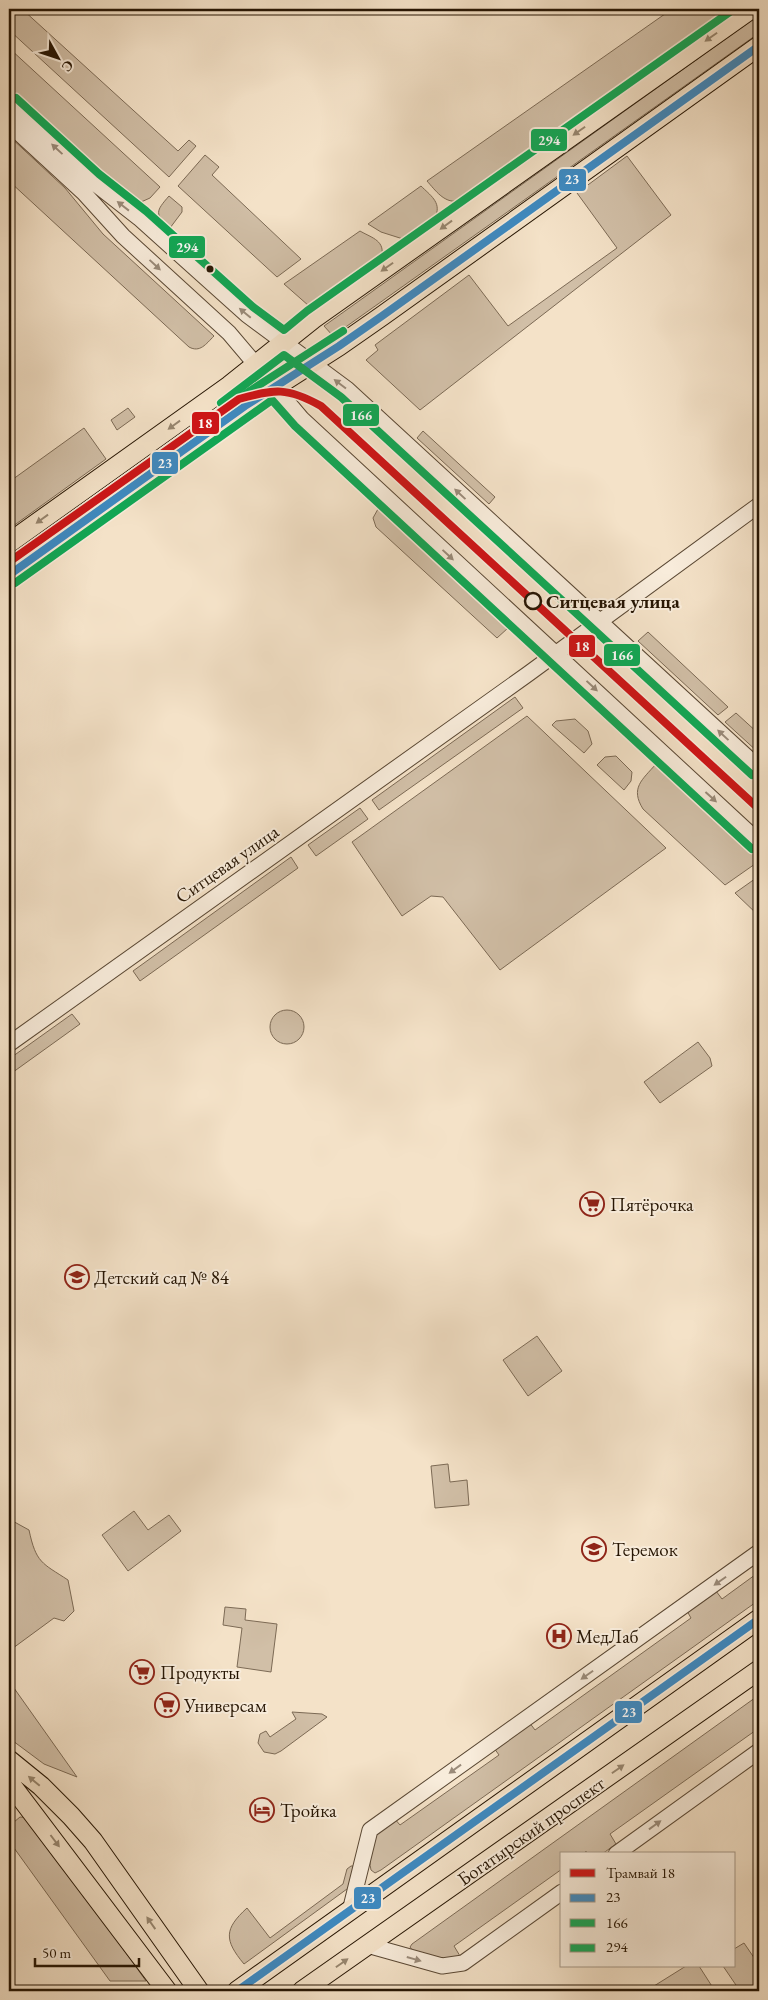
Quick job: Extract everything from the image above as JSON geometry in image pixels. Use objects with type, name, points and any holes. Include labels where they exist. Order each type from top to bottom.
[{"type":"main road","points":[[9,543],[222,391],[313,319],[751,9]]},
{"type":"main road","points":[[9,575],[245,406],[382,316],[759,46]]},
{"type":"main road","name":"Богатырский проспект","points":[[237,1991],[759,1619]]},
{"type":"main road","name":"Богатырский проспект","points":[[302,1991],[759,1670]]},
{"type":"main road","points":[[9,1760],[41,1786],[93,1841],[199,1991]]},
{"type":"main road","points":[[9,1782],[167,1991]]},
{"type":"street","points":[[9,105],[93,182],[139,218],[247,315],[347,389],[759,768]]},
{"type":"street","points":[[9,124],[84,193],[123,236],[229,333],[302,419],[759,842]]},
{"type":"street","name":"Ситцевая улица","points":[[9,1044],[556,653],[759,505]]},
{"type":"street","points":[[350,1911],[370,1830],[759,1552]]},
{"type":"street","points":[[619,1852],[759,1751]]},
{"type":"street","points":[[367,1946],[442,1966],[463,1963],[560,1893]]},
{"type":"shaded area","points":[[9,9],[22,9],[178,151],[189,140],[196,146],[169,177],[9,30]]},
{"type":"shaded area","points":[[672,9],[728,9],[457,201],[444,198],[427,181]]},
{"type":"shaded area","points":[[759,15],[759,33],[333,336],[324,326]]},
{"type":"shaded area","points":[[9,48],[160,187],[150,198],[141,202],[86,164],[9,94]]},
{"type":"shaded area","points":[[9,136],[65,188],[103,234],[214,336],[203,347],[193,349],[189,347],[9,181]]},
{"type":"shaded area","points":[[205,155],[219,167],[212,175],[301,259],[277,277],[178,186]]},
{"type":"shaded area","points":[[627,156],[671,215],[420,410],[366,360],[378,350],[375,345],[469,275],[508,326],[617,248],[577,193]]},
{"type":"shaded area","points":[[421,186],[436,202],[436,215],[403,239],[381,232],[368,224]]},
{"type":"shaded area","points":[[169,196],[182,207],[182,212],[170,228],[159,216],[161,205]]},
{"type":"shaded area","points":[[360,231],[379,242],[382,254],[309,306],[284,284]]},
{"type":"shaded area","points":[[128,408],[135,417],[117,430],[111,420]]},
{"type":"shaded area","points":[[84,428],[106,459],[9,529],[9,482]]},
{"type":"shaded area","points":[[423,431],[495,497],[489,504],[417,438]]},
{"type":"shaded area","points":[[378,509],[508,628],[497,638],[376,527],[373,518]]},
{"type":"shaded area","points":[[648,632],[728,707],[718,715],[638,641]]},
{"type":"shaded area","points":[[515,697],[523,708],[379,810],[372,800]]},
{"type":"shaded area","points":[[736,713],[759,734],[759,753],[725,722]]},
{"type":"shaded area","points":[[527,716],[666,848],[500,970],[443,897],[431,896],[402,916],[352,842]]},
{"type":"shaded area","points":[[575,719],[588,731],[592,744],[584,753],[552,725],[556,721]]},
{"type":"shaded area","points":[[616,756],[632,772],[631,781],[624,790],[597,765],[605,757]]},
{"type":"shaded area","points":[[656,764],[757,858],[755,864],[725,885],[643,809],[639,802],[639,785]]},
{"type":"shaded area","points":[[360,808],[368,819],[316,856],[308,845]]},
{"type":"shaded area","points":[[291,857],[298,868],[140,981],[133,971]]},
{"type":"shaded area","points":[[759,876],[759,916],[735,893]]},
{"type":"shaded area","points":[[287,1010],[299,1015],[304,1027],[299,1039],[287,1044],[275,1039],[270,1027],[275,1015]]},
{"type":"shaded area","points":[[72,1014],[80,1024],[9,1075],[9,1059]]},
{"type":"shaded area","points":[[698,1042],[710,1058],[712,1066],[660,1103],[644,1082]]},
{"type":"shaded area","points":[[537,1336],[562,1371],[528,1396],[503,1360]]},
{"type":"shaded area","points":[[448,1464],[450,1482],[467,1480],[469,1505],[435,1508],[431,1466]]},
{"type":"shaded area","points":[[134,1511],[148,1530],[169,1515],[181,1531],[128,1571],[102,1535]]},
{"type":"shaded area","points":[[9,1519],[29,1530],[34,1549],[41,1561],[68,1580],[74,1611],[64,1621],[54,1618],[9,1651]]},
{"type":"shaded area","points":[[759,1572],[759,1600],[381,1870],[375,1873],[371,1870],[370,1855],[382,1827],[394,1818],[400,1825],[499,1755],[494,1748],[529,1722],[535,1730],[691,1618],[687,1611],[716,1591],[722,1599]]},
{"type":"shaded area","points":[[225,1607],[246,1609],[245,1620],[277,1624],[271,1672],[237,1667],[242,1628],[223,1625]]},
{"type":"shaded area","points":[[9,1681],[77,1777],[44,1764],[9,1738]]},
{"type":"shaded area","points":[[759,1695],[759,1728],[610,1834],[616,1844],[605,1852],[560,1852],[560,1870],[454,1946],[460,1956],[449,1960],[413,1951],[410,1947]]},
{"type":"shaded area","points":[[292,1712],[322,1714],[327,1717],[281,1751],[275,1754],[264,1752],[258,1743],[260,1734],[266,1731],[270,1737],[296,1719]]},
{"type":"shaded area","points":[[20,1817],[30,1818],[146,1981],[110,1981],[9,1841],[14,1822]]},
{"type":"shaded area","points":[[354,1866],[351,1885],[347,1889],[244,1964],[237,1956],[229,1935],[234,1922],[247,1908],[270,1938],[343,1884],[347,1869]]},
{"type":"shaded area","points":[[744,1943],[759,1965],[759,1991],[740,1991],[724,1968],[736,1968],[736,1948]]},
{"type":"shaded area","points":[[683,1968],[700,1968],[715,1991],[646,1991]]},
{"type":"tram line","name":"18","points":[[9,562],[239,399],[272,392],[299,395],[321,406],[759,809]]},
{"type":"transit line","name":"294","points":[[16,98],[99,174],[146,211],[253,307],[284,330],[307,311],[734,9]]},
{"type":"transit line","name":"23","points":[[9,575],[245,406],[382,316],[759,46]]},
{"type":"transit line","name":"294","points":[[9,563],[239,398],[343,331]]},
{"type":"transit line","name":"166","points":[[221,403],[284,355],[341,397],[752,775]]},
{"type":"transit line","name":"166","points":[[15,583],[272,400],[295,426],[752,849]]},
{"type":"transit line","name":"23","points":[[237,1991],[759,1619]]},
{"type":"place","name":"Ситцевая улица","points":[[533,601]]},
{"type":"place","name":"Пятёрочка","points":[[592,1204]]},
{"type":"place","name":"Детский сад № 84","points":[[77,1277]]},
{"type":"place","name":"Теремок","points":[[594,1549]]},
{"type":"place","name":"МедЛаб","points":[[559,1636]]},
{"type":"place","name":"Продукты","points":[[142,1672]]},
{"type":"place","name":"Универсам","points":[[167,1705]]},
{"type":"place","name":"Тройка","points":[[262,1810]]}]
